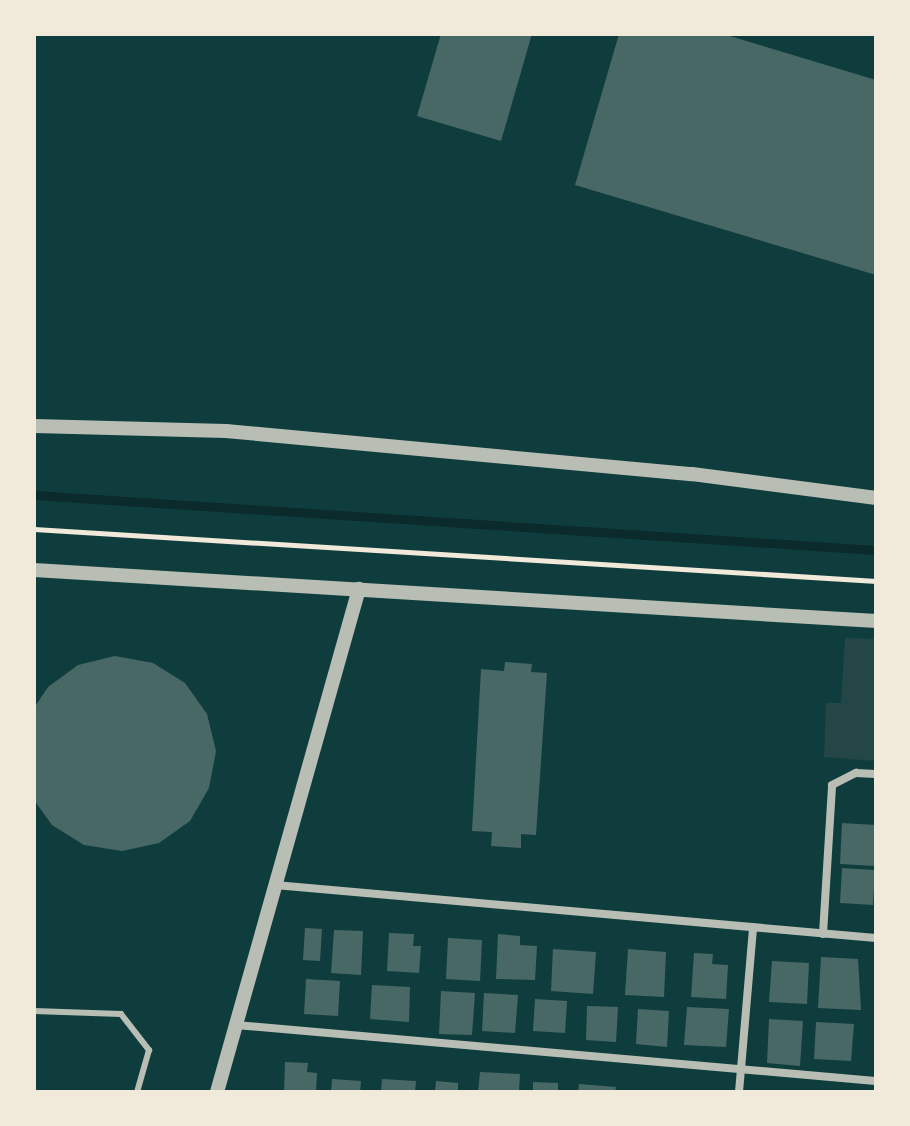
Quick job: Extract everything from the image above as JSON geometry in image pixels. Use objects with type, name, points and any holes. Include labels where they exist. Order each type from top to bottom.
[{"type":"street","points":[[34,426],[241,433],[692,474],[876,498]]},
{"type":"street","points":[[34,570],[876,621]]},
{"type":"street","points":[[217,1092],[359,589]]},
{"type":"street","points":[[823,934],[832,785],[856,773],[876,774]]},
{"type":"street","points":[[275,885],[876,938]]},
{"type":"street","points":[[739,1092],[753,928]]},
{"type":"street","points":[[236,1025],[876,1081]]},
{"type":"lane","points":[[34,1011],[121,1014],[149,1050],[137,1092]]},
{"type":"path","points":[[34,529],[876,581]]},
{"type":"shaded area","points":[[845,638],[876,639],[876,761],[824,757],[826,703],[841,703]]},
{"type":"building","points":[[441,34],[532,34],[501,141],[417,116]]},
{"type":"building","points":[[619,34],[723,34],[876,80],[876,275],[575,185]]},
{"type":"building","points":[[115,656],[153,663],[185,683],[207,714],[216,751],[209,788],[190,821],[159,843],[122,851],[84,845],[52,825],[34,800],[34,708],[48,687],[78,665]]},
{"type":"building","points":[[505,662],[532,664],[531,672],[547,673],[536,835],[521,834],[521,848],[491,846],[492,832],[472,831],[481,669],[504,671]]},
{"type":"building","points":[[842,823],[876,825],[876,866],[840,864]]},
{"type":"building","points":[[842,868],[875,870],[873,905],[840,903]]},
{"type":"building","points":[[305,928],[322,929],[320,961],[303,960]]},
{"type":"building","points":[[334,930],[363,931],[361,975],[331,973]]},
{"type":"building","points":[[389,933],[414,934],[413,946],[421,946],[419,973],[387,971]]},
{"type":"building","points":[[498,934],[520,936],[520,945],[537,946],[535,980],[496,979]]},
{"type":"building","points":[[448,938],[482,940],[480,981],[446,979]]},
{"type":"building","points":[[553,949],[596,952],[593,994],[551,991]]},
{"type":"building","points":[[628,949],[666,952],[664,997],[625,995]]},
{"type":"building","points":[[694,953],[713,954],[712,964],[728,965],[726,999],[691,997]]},
{"type":"building","points":[[821,957],[858,959],[861,1010],[818,1008]]},
{"type":"building","points":[[772,961],[809,963],[807,1004],[769,1002]]},
{"type":"building","points":[[306,979],[340,981],[338,1016],[304,1014]]},
{"type":"building","points":[[372,985],[410,987],[409,1022],[370,1019]]},
{"type":"building","points":[[441,991],[475,993],[472,1035],[439,1034]]},
{"type":"building","points":[[484,993],[518,995],[515,1033],[482,1031]]},
{"type":"building","points":[[535,999],[567,1001],[565,1033],[533,1031]]},
{"type":"building","points":[[587,1006],[618,1007],[616,1042],[586,1040]]},
{"type":"building","points":[[687,1007],[729,1009],[726,1047],[684,1045]]},
{"type":"building","points":[[638,1009],[669,1011],[667,1047],[636,1044]]},
{"type":"building","points":[[769,1019],[803,1021],[800,1066],[767,1063]]},
{"type":"building","points":[[816,1022],[854,1024],[851,1061],[814,1059]]},
{"type":"building","points":[[285,1062],[308,1063],[307,1072],[317,1073],[316,1092],[284,1092]]},
{"type":"building","points":[[480,1072],[520,1074],[519,1092],[478,1092]]},
{"type":"building","points":[[332,1079],[361,1081],[360,1092],[331,1092]]},
{"type":"building","points":[[382,1079],[416,1081],[415,1092],[381,1092]]},
{"type":"building","points":[[436,1081],[458,1083],[458,1092],[435,1092]]},
{"type":"building","points":[[533,1082],[558,1083],[558,1092],[533,1092]]},
{"type":"building","points":[[579,1084],[616,1087],[615,1092],[578,1092]]},
{"type":"waterway","points":[[34,495],[876,550]]}]
